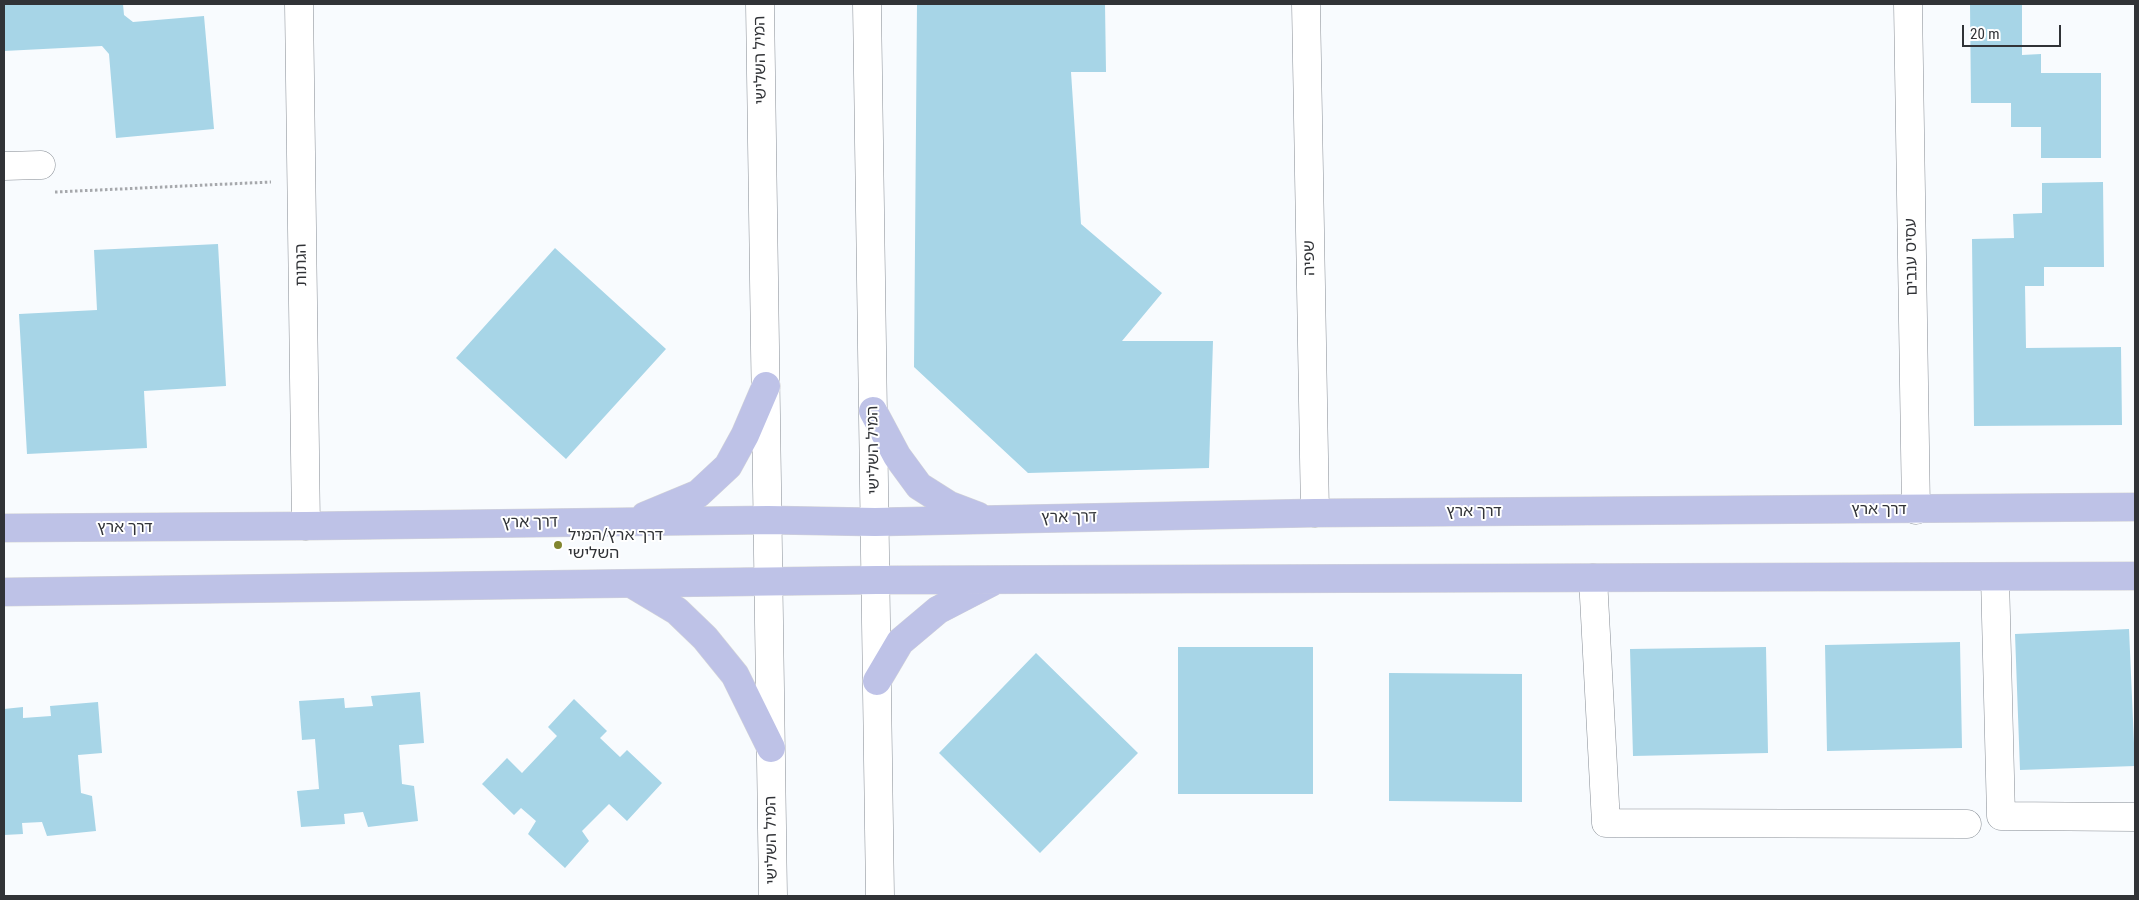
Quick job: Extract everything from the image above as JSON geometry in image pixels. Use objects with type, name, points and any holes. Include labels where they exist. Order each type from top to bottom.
[{"type":"main road","points":[[632,522],[698,494],[728,466],[745,435],[766,386]]},
{"type":"main road","points":[[873,410],[896,456],[919,486],[949,505],[988,520]]},
{"type":"main road","name":"דרך ארץ","points":[[4,528],[768,520],[875,522],[1315,513],[2135,507]]},
{"type":"main road","points":[[4,592],[876,580],[2135,576]]},
{"type":"main road","points":[[877,681],[900,642],[938,610],[997,580]]},
{"type":"main road","points":[[632,584],[677,611],[705,638],[735,675],[771,748]]},
{"type":"street","name":"הגתות","points":[[299,4],[306,526]]},
{"type":"street","name":"המיל השלישי","points":[[760,4],[773,896]]},
{"type":"street","name":"המיל השלישי","points":[[867,4],[880,896]]},
{"type":"street","name":"שפיה","points":[[1306,4],[1315,513]]},
{"type":"street","name":"עסיס ענבים","points":[[1908,4],[1916,510]]},
{"type":"street","points":[[4,166],[41,165]]},
{"type":"street","points":[[1995,577],[2000,816],[2135,817]]},
{"type":"street","points":[[1594,578],[1606,823],[1967,824]]},
{"type":"path","points":[[41,165],[56,193],[301,181]]},
{"type":"building","points":[[4,4],[123,4],[124,15],[133,22],[204,16],[214,129],[116,138],[109,54],[102,46],[4,51]]},
{"type":"building","points":[[917,4],[1105,4],[1106,72],[1071,72],[1081,224],[1162,293],[1122,341],[1213,341],[1209,468],[1028,473],[914,367]]},
{"type":"building","points":[[1970,4],[2022,4],[2022,55],[2041,54],[2041,73],[2101,73],[2101,158],[2041,158],[2041,127],[2011,127],[2011,103],[1971,103]]},
{"type":"building","points":[[2103,182],[2104,267],[2044,267],[2044,286],[2025,286],[2026,348],[2121,347],[2122,425],[1974,426],[1972,239],[2014,238],[2013,214],[2042,213],[2042,183]]},
{"type":"building","points":[[218,244],[226,386],[144,391],[147,448],[27,454],[19,314],[97,310],[94,250]]},
{"type":"building","points":[[555,248],[666,349],[566,459],[456,358]]},
{"type":"building","points":[[2129,629],[2135,766],[2020,770],[2015,634]]},
{"type":"building","points":[[1960,642],[1962,748],[1827,751],[1825,645]]},
{"type":"building","points":[[1178,647],[1313,647],[1313,794],[1178,794]]},
{"type":"building","points":[[1766,647],[1768,753],[1633,756],[1630,649]]},
{"type":"building","points":[[1036,653],[1138,753],[1040,853],[939,753]]},
{"type":"building","points":[[1389,673],[1522,674],[1522,802],[1389,801]]},
{"type":"building","points":[[420,692],[424,743],[399,745],[402,784],[414,786],[418,821],[368,827],[363,812],[344,814],[345,824],[301,827],[297,791],[319,789],[315,739],[302,740],[299,701],[344,698],[345,708],[373,706],[371,696]]},
{"type":"building","points":[[574,699],[607,731],[600,738],[620,757],[627,750],[662,783],[627,821],[609,804],[582,831],[589,841],[565,868],[528,834],[536,821],[521,808],[514,815],[482,784],[507,758],[522,773],[557,736],[548,727]]},
{"type":"building","points":[[98,702],[102,753],[78,755],[81,793],[92,796],[96,831],[47,836],[42,822],[22,823],[23,834],[4,835],[4,709],[23,707],[23,718],[51,716],[50,706]]},
{"type":"place","name":"דרך ארץ/המיל השלישי","points":[[558,545]]}]
